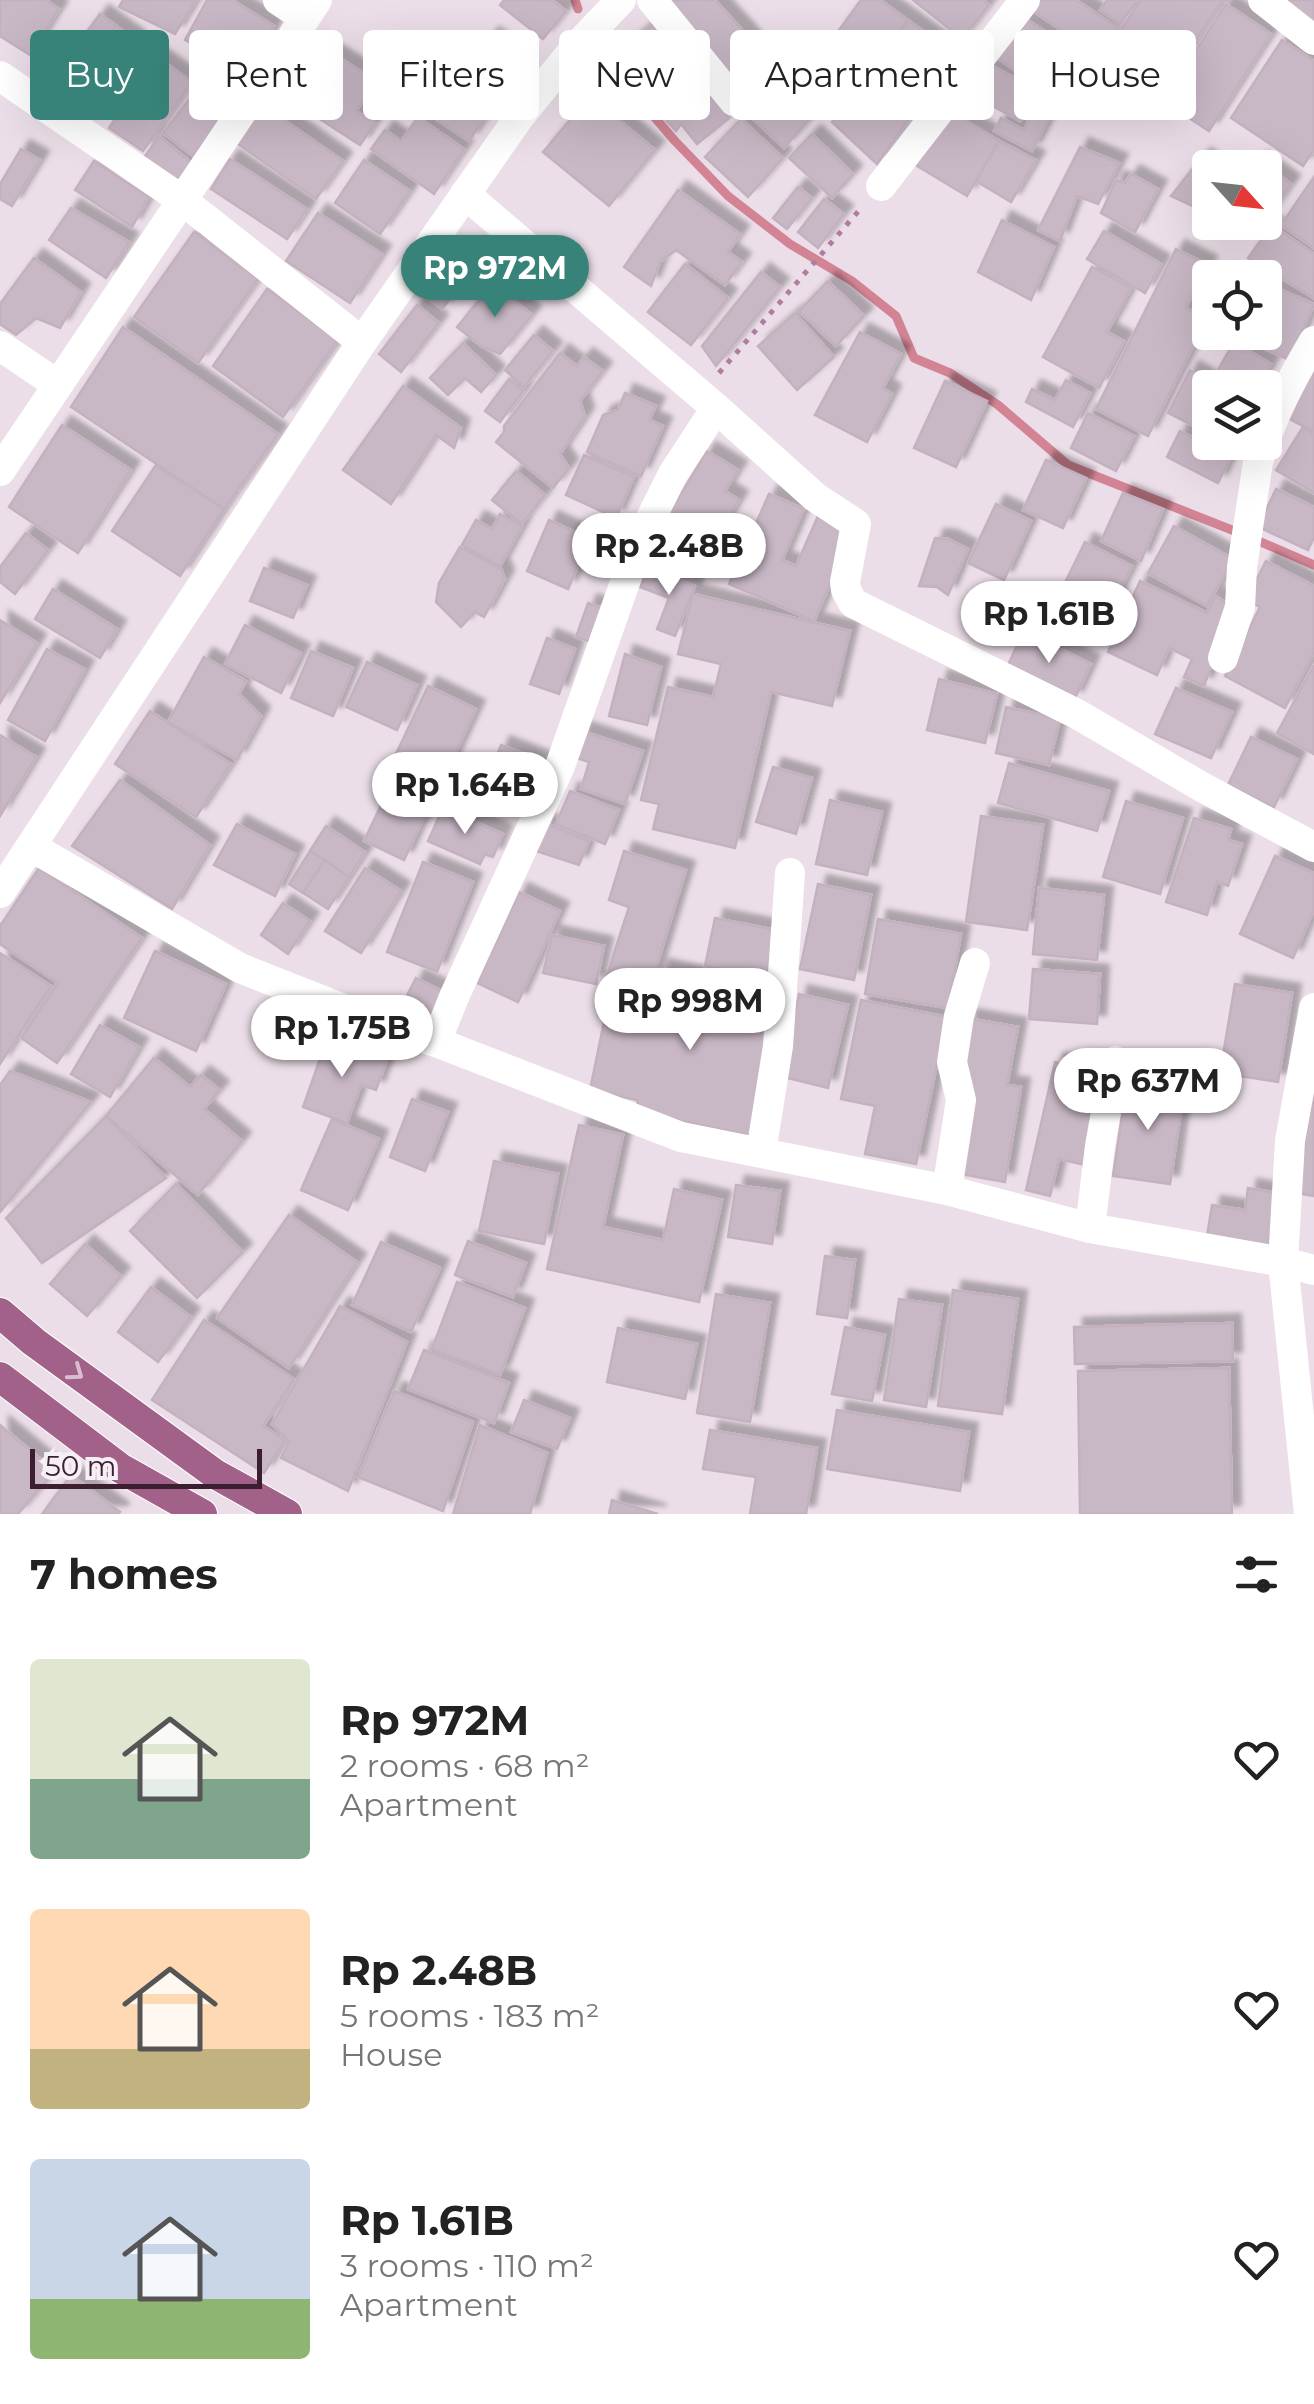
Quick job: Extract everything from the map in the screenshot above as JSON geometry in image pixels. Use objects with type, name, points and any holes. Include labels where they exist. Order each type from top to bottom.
[{"type":"main road","points":[[0,1313],[215,1474],[287,1514]]},
{"type":"main road","points":[[0,1376],[120,1468],[202,1514]]},
{"type":"street","points":[[0,471],[311,9],[278,0]]},
{"type":"street","points":[[0,893],[362,342],[520,116],[576,46],[621,0]]},
{"type":"street","points":[[652,0],[730,97]]},
{"type":"street","points":[[880,186],[1025,0]]},
{"type":"street","points":[[1263,0],[1314,40]]},
{"type":"street","points":[[0,76],[182,200],[362,342]]},
{"type":"street","points":[[465,194],[708,401],[815,498],[856,524],[846,582],[853,603],[1077,714],[1314,847]]},
{"type":"street","points":[[1282,400],[1314,342]]},
{"type":"street","points":[[0,346],[58,385]]},
{"type":"street","points":[[436,1042],[560,766],[640,540],[708,401]]},
{"type":"street","points":[[1223,658],[1240,607],[1242,567],[1259,460]]},
{"type":"street","points":[[32,847],[240,968],[680,1137],[947,1190],[1090,1228],[1314,1270]]},
{"type":"street","points":[[760,1152],[778,1046],[790,873]]},
{"type":"street","points":[[947,1190],[962,1100],[952,1062],[959,1016],[975,963]]},
{"type":"street","points":[[1309,1514],[1283,1262],[1290,1141],[1314,1008]]},
{"type":"street","points":[[1090,1228],[1115,1061]]},
{"type":"path","points":[[708,401],[880,186]]},
{"type":"building","points":[[0,0],[46,0],[59,9],[46,30],[30,30],[30,55],[0,36]]},
{"type":"building","points":[[123,0],[196,0],[175,34],[119,7]]},
{"type":"building","points":[[207,0],[232,0],[274,26],[272,30],[190,30]]},
{"type":"building","points":[[504,0],[552,0],[566,11],[543,39],[539,30],[532,30],[500,5]]},
{"type":"building","points":[[668,0],[715,0],[742,30],[730,30],[730,74],[710,50],[710,30],[693,30]]},
{"type":"building","points":[[861,0],[880,0],[908,20],[901,30],[839,30]]},
{"type":"building","points":[[913,0],[983,0],[989,5],[969,30],[951,30]]},
{"type":"building","points":[[1036,0],[1076,0],[1117,27],[1061,30],[1030,9]]},
{"type":"building","points":[[1107,0],[1138,0],[1120,24],[1100,10]]},
{"type":"building","points":[[1141,0],[1223,0],[1196,40],[1196,30],[1121,30]]},
{"type":"building","points":[[1284,0],[1314,0],[1312,22]]},
{"type":"building","points":[[1226,4],[1271,34],[1209,131],[1192,120],[1196,120],[1196,50]]},
{"type":"building","points":[[100,14],[122,30],[88,30]]},
{"type":"building","points":[[1020,15],[1043,30],[1014,30],[1014,70],[994,56],[994,48]]},
{"type":"building","points":[[908,20],[922,30],[901,30]]},
{"type":"building","points":[[1282,40],[1314,61],[1314,150],[1303,166],[1231,118]]},
{"type":"building","points":[[343,60],[363,73],[363,100],[356,111],[363,120],[375,123],[360,145],[321,120],[343,120]]},
{"type":"building","points":[[169,66],[189,80],[189,86],[169,114]]},
{"type":"building","points":[[994,67],[1014,78],[1014,118],[994,107]]},
{"type":"building","points":[[710,95],[729,118],[697,144],[681,124],[676,131],[666,120],[710,120]]},
{"type":"building","points":[[189,99],[189,120],[221,120],[193,156],[163,133]]},
{"type":"building","points":[[1001,118],[1024,130],[1029,120],[1048,120],[1032,151],[994,131]]},
{"type":"building","points":[[114,120],[165,120],[143,151],[109,128]]},
{"type":"building","points":[[250,120],[284,120],[343,161],[316,199],[235,142]]},
{"type":"building","points":[[416,120],[422,120],[464,149],[434,194],[371,149],[385,130],[401,141]]},
{"type":"building","points":[[437,120],[483,120],[469,141]]},
{"type":"building","points":[[570,120],[619,120],[655,150],[609,206],[543,152]]},
{"type":"building","points":[[742,120],[783,158],[748,197],[705,157]]},
{"type":"building","points":[[754,120],[809,120],[784,148]]},
{"type":"building","points":[[833,120],[908,120],[877,164]]},
{"type":"building","points":[[940,120],[964,120],[999,141],[967,196],[914,164]]},
{"type":"building","points":[[812,134],[853,174],[832,198],[789,158]]},
{"type":"building","points":[[159,136],[193,164],[174,187],[143,159]]},
{"type":"building","points":[[999,141],[1036,160],[1011,202],[976,181]]},
{"type":"building","points":[[1080,147],[1119,163],[1098,204],[1077,196],[1060,241],[1038,230]]},
{"type":"building","points":[[21,149],[40,160],[12,206],[0,199],[0,184]]},
{"type":"building","points":[[230,159],[307,209],[287,239],[211,189]]},
{"type":"building","points":[[364,160],[410,191],[380,234],[335,203]]},
{"type":"building","points":[[94,161],[149,197],[132,227],[75,190]]},
{"type":"building","points":[[1192,170],[1192,206],[1171,196]]},
{"type":"building","points":[[1131,174],[1158,189],[1135,232],[1101,213],[1116,180],[1125,183]]},
{"type":"building","points":[[1282,177],[1291,184],[1282,196]]},
{"type":"building","points":[[1314,177],[1314,248],[1282,224]]},
{"type":"building","points":[[798,187],[812,198],[787,229],[773,218]]},
{"type":"building","points":[[678,190],[740,234],[728,252],[742,262],[725,285],[676,250],[660,262],[651,286],[624,267]]},
{"type":"building","points":[[824,199],[844,214],[818,248],[798,232]]},
{"type":"building","points":[[71,208],[129,242],[106,278],[49,240]]},
{"type":"building","points":[[318,213],[382,254],[350,303],[286,261]]},
{"type":"building","points":[[1002,220],[1054,247],[1031,300],[978,272]]},
{"type":"building","points":[[1104,231],[1161,264],[1145,293],[1087,259]]},
{"type":"building","points":[[194,232],[258,279],[198,363],[134,317]]},
{"type":"building","points":[[1282,232],[1314,254],[1314,298],[1282,279],[1282,260],[1248,258],[1261,240],[1282,240]]},
{"type":"building","points":[[1176,249],[1198,260],[1192,260],[1192,296],[1186,307],[1192,312],[1192,348],[1148,436],[1096,409]]},
{"type":"building","points":[[34,258],[81,292],[60,328],[36,318],[16,335],[0,324],[0,304]]},
{"type":"building","points":[[685,264],[728,298],[691,345],[648,312]]},
{"type":"building","points":[[1092,267],[1131,288],[1107,332],[1124,341],[1099,388],[1043,357]]},
{"type":"building","points":[[448,270],[463,283],[442,309],[426,296]]},
{"type":"building","points":[[761,272],[780,287],[716,366],[702,346]]},
{"type":"building","points":[[828,281],[864,316],[836,346],[799,311]]},
{"type":"building","points":[[493,283],[532,315],[500,354],[481,346],[457,327]]},
{"type":"building","points":[[267,289],[338,340],[283,417],[213,366]]},
{"type":"building","points":[[1282,290],[1314,304],[1290,360],[1267,350],[1282,350]]},
{"type":"building","points":[[417,305],[439,323],[401,372],[379,354]]},
{"type":"building","points":[[795,313],[834,357],[797,390],[758,346]]},
{"type":"building","points":[[123,327],[278,434],[224,509],[71,407]]},
{"type":"building","points":[[860,332],[901,354],[883,388],[892,394],[867,442],[815,415]]},
{"type":"building","points":[[534,335],[553,351],[524,387],[505,370]]},
{"type":"building","points":[[463,343],[496,375],[481,392],[465,378],[448,395],[430,378]]},
{"type":"building","points":[[1229,350],[1247,350],[1271,364],[1268,370],[1218,370]]},
{"type":"building","points":[[560,353],[577,366],[584,357],[603,371],[580,401],[585,416],[560,454],[569,468],[553,488],[496,442]]},
{"type":"building","points":[[1190,370],[1192,425],[1168,413]]},
{"type":"building","points":[[1307,371],[1314,374],[1314,432],[1284,416]]},
{"type":"building","points":[[509,379],[523,391],[500,422],[485,411]]},
{"type":"building","points":[[1066,380],[1090,393],[1073,427],[1026,402],[1032,389],[1055,400]]},
{"type":"building","points":[[945,381],[987,401],[956,467],[914,448]]},
{"type":"building","points":[[403,386],[461,428],[454,448],[436,435],[391,504],[343,470]]},
{"type":"building","points":[[625,393],[656,406],[649,420],[663,426],[641,476],[587,452],[603,415],[618,410]]},
{"type":"building","points":[[1088,413],[1134,436],[1116,471],[1071,448]]},
{"type":"building","points":[[62,425],[131,470],[78,553],[9,507]]},
{"type":"building","points":[[1303,427],[1314,434],[1314,493],[1276,470]]},
{"type":"building","points":[[1180,431],[1192,437],[1192,460],[1230,460],[1218,483],[1167,457]]},
{"type":"building","points":[[707,451],[738,470],[725,491],[739,500],[705,556],[660,528]]},
{"type":"building","points":[[584,455],[634,477],[616,518],[566,495]]},
{"type":"building","points":[[1046,460],[1086,478],[1063,528],[1023,510]]},
{"type":"building","points":[[156,465],[224,509],[180,576],[112,531]]},
{"type":"building","points":[[516,471],[545,495],[522,524],[492,500]]},
{"type":"building","points":[[1276,489],[1314,507],[1314,537],[1308,550],[1258,527]]},
{"type":"building","points":[[1123,493],[1163,509],[1141,561],[1101,541]]},
{"type":"building","points":[[769,494],[804,509],[782,560],[796,566],[818,516],[853,532],[814,621],[729,584]]},
{"type":"building","points":[[996,504],[1031,521],[1004,580],[968,563]]},
{"type":"building","points":[[500,514],[522,526],[500,566],[462,545],[476,520],[492,529]]},
{"type":"building","points":[[549,520],[590,539],[568,589],[527,571]]},
{"type":"building","points":[[1174,526],[1233,559],[1207,606],[1148,573]]},
{"type":"building","points":[[26,533],[48,550],[15,594],[0,582],[0,567]]},
{"type":"building","points":[[935,538],[948,539],[968,549],[948,595],[937,587],[919,586]]},
{"type":"building","points":[[1085,542],[1132,566],[1109,612],[1062,589]]},
{"type":"building","points":[[460,547],[501,569],[505,579],[484,617],[475,612],[461,627],[436,602],[439,583]]},
{"type":"building","points":[[1266,561],[1314,586],[1314,652],[1285,708],[1225,676],[1260,607],[1246,600]]},
{"type":"building","points":[[648,567],[695,586],[675,636],[657,629],[669,598],[640,587]]},
{"type":"building","points":[[264,568],[307,585],[293,618],[250,601]]},
{"type":"building","points":[[1140,581],[1207,613],[1215,596],[1234,607],[1204,686],[1184,677],[1192,659],[1169,648],[1157,675],[1108,652]]},
{"type":"building","points":[[53,589],[117,629],[100,658],[35,619]]},
{"type":"building","points":[[693,594],[850,631],[832,706],[771,692],[735,848],[653,829],[659,804],[641,800],[668,687],[713,697],[721,664],[678,654]]},
{"type":"building","points":[[588,603],[603,608],[591,642],[576,637]]},
{"type":"building","points":[[0,620],[37,643],[0,703]]},
{"type":"building","points":[[245,625],[301,653],[281,693],[225,664]]},
{"type":"building","points":[[1024,631],[1091,664],[1074,700],[1007,667]]},
{"type":"building","points":[[547,638],[575,649],[559,694],[530,684]]},
{"type":"building","points":[[47,649],[85,669],[45,741],[8,720]]},
{"type":"building","points":[[311,651],[353,668],[333,716],[291,698]]},
{"type":"building","points":[[625,654],[661,667],[647,725],[609,716]]},
{"type":"building","points":[[204,657],[246,681],[239,694],[261,716],[237,760],[168,722]]},
{"type":"building","points":[[367,662],[417,685],[397,730],[346,707]]},
{"type":"building","points":[[1314,665],[1314,754],[1277,733]]},
{"type":"building","points":[[939,679],[997,694],[985,743],[927,730]]},
{"type":"building","points":[[428,686],[476,709],[429,809],[381,786]]},
{"type":"building","points":[[1176,688],[1232,712],[1211,758],[1155,734]]},
{"type":"building","points":[[1006,707],[1060,719],[1049,765],[996,753]]},
{"type":"building","points":[[150,711],[231,764],[196,817],[115,764]]},
{"type":"building","points":[[582,731],[643,751],[625,804],[581,789],[589,762],[573,757]]},
{"type":"building","points":[[0,735],[36,757],[0,816]]},
{"type":"building","points":[[1251,737],[1297,759],[1274,807],[1228,785]]},
{"type":"building","points":[[501,745],[548,763],[530,808],[505,797],[509,789],[487,781]]},
{"type":"building","points":[[1009,763],[1109,791],[1097,831],[998,803]]},
{"type":"building","points":[[773,767],[812,778],[796,834],[756,822]]},
{"type":"building","points":[[120,780],[210,845],[172,909],[72,846]]},
{"type":"building","points":[[570,791],[619,810],[605,844],[556,824]]},
{"type":"building","points":[[385,797],[425,815],[404,860],[364,841]]},
{"type":"building","points":[[830,800],[882,812],[867,875],[816,864]]},
{"type":"building","points":[[1126,801],[1183,818],[1160,894],[1103,877]]},
{"type":"building","points":[[443,808],[503,834],[493,857],[485,854],[480,864],[428,841]]},
{"type":"building","points":[[981,816],[1043,825],[1027,930],[966,922]]},
{"type":"building","points":[[1194,818],[1231,829],[1228,840],[1242,844],[1228,886],[1217,882],[1207,915],[1166,902]]},
{"type":"building","points":[[545,823],[589,841],[579,865],[533,850]]},
{"type":"building","points":[[237,824],[295,854],[275,896],[214,865]]},
{"type":"building","points":[[326,826],[365,852],[349,877],[310,851]]},
{"type":"building","points":[[310,851],[325,860],[303,893],[289,884]]},
{"type":"building","points":[[624,851],[686,870],[649,991],[606,978],[629,907],[609,900]]},
{"type":"building","points":[[1275,856],[1314,873],[1314,910],[1293,958],[1240,934]]},
{"type":"building","points":[[325,860],[349,877],[328,909],[303,893]]},
{"type":"building","points":[[423,862],[473,882],[437,972],[387,952]]},
{"type":"building","points":[[39,868],[142,938],[57,1063],[21,1038],[58,983],[0,944],[0,926]]},
{"type":"building","points":[[365,868],[401,891],[361,953],[325,931]]},
{"type":"building","points":[[818,884],[871,895],[854,980],[800,969]]},
{"type":"building","points":[[1039,888],[1104,895],[1097,960],[1033,954]]},
{"type":"building","points":[[519,892],[560,911],[518,1002],[477,983]]},
{"type":"building","points":[[283,903],[310,921],[288,954],[261,935]]},
{"type":"building","points":[[715,918],[775,930],[766,978],[705,966]]},
{"type":"building","points":[[878,919],[961,934],[948,1008],[865,994]]},
{"type":"building","points":[[552,935],[604,946],[596,984],[543,973]]},
{"type":"building","points":[[155,951],[226,984],[196,1051],[124,1018]]},
{"type":"building","points":[[0,953],[51,986],[0,1064]]},
{"type":"building","points":[[660,968],[772,993],[752,1136],[640,1112],[637,1100],[590,1090],[606,1012],[650,1022]]},
{"type":"building","points":[[1033,969],[1100,974],[1097,1024],[1029,1019]]},
{"type":"building","points":[[416,978],[446,993],[431,1023],[401,1007]]},
{"type":"building","points":[[1235,984],[1292,993],[1278,1082],[1220,1073]]},
{"type":"building","points":[[799,994],[848,1005],[828,1088],[780,1076]]},
{"type":"building","points":[[861,1000],[947,1017],[916,1164],[865,1154],[875,1106],[841,1099]]},
{"type":"building","points":[[967,1018],[1018,1027],[1007,1085],[1021,1087],[1005,1182],[955,1173]]},
{"type":"building","points":[[100,1025],[139,1047],[110,1097],[71,1074]]},
{"type":"building","points":[[327,1039],[387,1060],[376,1090],[361,1085],[347,1123],[303,1107]]},
{"type":"building","points":[[154,1058],[190,1087],[201,1075],[220,1090],[204,1109],[242,1141],[198,1195],[106,1116]]},
{"type":"building","points":[[1055,1062],[1105,1073],[1085,1165],[1059,1159],[1050,1196],[1026,1190]]},
{"type":"building","points":[[10,1071],[91,1102],[0,1212],[0,1085]]},
{"type":"building","points":[[1127,1082],[1184,1091],[1170,1184],[1113,1176]]},
{"type":"building","points":[[1314,1092],[1314,1196],[1296,1193]]},
{"type":"building","points":[[412,1099],[448,1112],[425,1171],[390,1157]]},
{"type":"building","points":[[106,1116],[166,1178],[42,1263],[6,1218]]},
{"type":"building","points":[[332,1119],[379,1139],[348,1210],[301,1190]]},
{"type":"building","points":[[579,1125],[623,1135],[603,1227],[663,1240],[674,1189],[722,1200],[699,1302],[547,1269]]},
{"type":"building","points":[[494,1161],[558,1174],[544,1244],[479,1231]]},
{"type":"building","points":[[176,1184],[243,1252],[197,1298],[130,1231]]},
{"type":"building","points":[[736,1185],[780,1191],[772,1244],[728,1237]]},
{"type":"building","points":[[1248,1188],[1277,1193],[1268,1245],[1207,1236],[1212,1205],[1245,1210]]},
{"type":"building","points":[[289,1215],[357,1262],[289,1368],[217,1318]]},
{"type":"building","points":[[468,1241],[526,1263],[513,1297],[455,1275]]},
{"type":"building","points":[[381,1242],[440,1268],[411,1332],[352,1305]]},
{"type":"building","points":[[85,1244],[121,1276],[87,1316],[50,1284]]},
{"type":"building","points":[[825,1256],[855,1260],[847,1318],[817,1314]]},
{"type":"building","points":[[457,1282],[525,1308],[500,1375],[432,1349]]},
{"type":"building","points":[[151,1287],[191,1317],[158,1362],[118,1332]]},
{"type":"building","points":[[953,1290],[1018,1299],[1002,1414],[938,1406]]},
{"type":"building","points":[[716,1294],[770,1303],[750,1422],[697,1413]]},
{"type":"building","points":[[899,1299],[942,1305],[926,1407],[884,1400]]},
{"type":"building","points":[[340,1306],[407,1342],[348,1491],[281,1458],[289,1441],[272,1424]]},
{"type":"building","points":[[204,1320],[294,1379],[263,1426],[285,1440],[264,1473],[152,1400]]},
{"type":"building","points":[[1232,1323],[1233,1361],[1075,1364],[1074,1327]]},
{"type":"building","points":[[845,1327],[885,1335],[872,1401],[832,1394]]},
{"type":"building","points":[[618,1328],[697,1344],[685,1399],[607,1382]]},
{"type":"building","points":[[424,1350],[509,1383],[494,1423],[408,1389]]},
{"type":"building","points":[[1229,1368],[1232,1514],[1080,1514],[1078,1371]]},
{"type":"building","points":[[394,1391],[473,1422],[443,1511],[358,1477]]},
{"type":"building","points":[[524,1400],[570,1418],[557,1449],[511,1432]]},
{"type":"building","points":[[837,1410],[969,1432],[960,1491],[827,1469]]},
{"type":"building","points":[[0,1425],[55,1471],[18,1514],[0,1514]]},
{"type":"building","points":[[480,1425],[547,1453],[530,1514],[453,1514]]},
{"type":"building","points":[[710,1430],[817,1448],[806,1514],[750,1514],[756,1477],[703,1469]]},
{"type":"building","points":[[71,1475],[120,1512],[42,1514]]},
{"type":"building","points":[[612,1500],[658,1514],[609,1514]]},
{"type":"waterway","points":[[575,0],[578,9]]},
{"type":"waterway","points":[[657,120],[728,196],[790,244],[852,281],[896,316],[914,358],[950,373],[998,405],[1068,465],[1314,565]]}]
